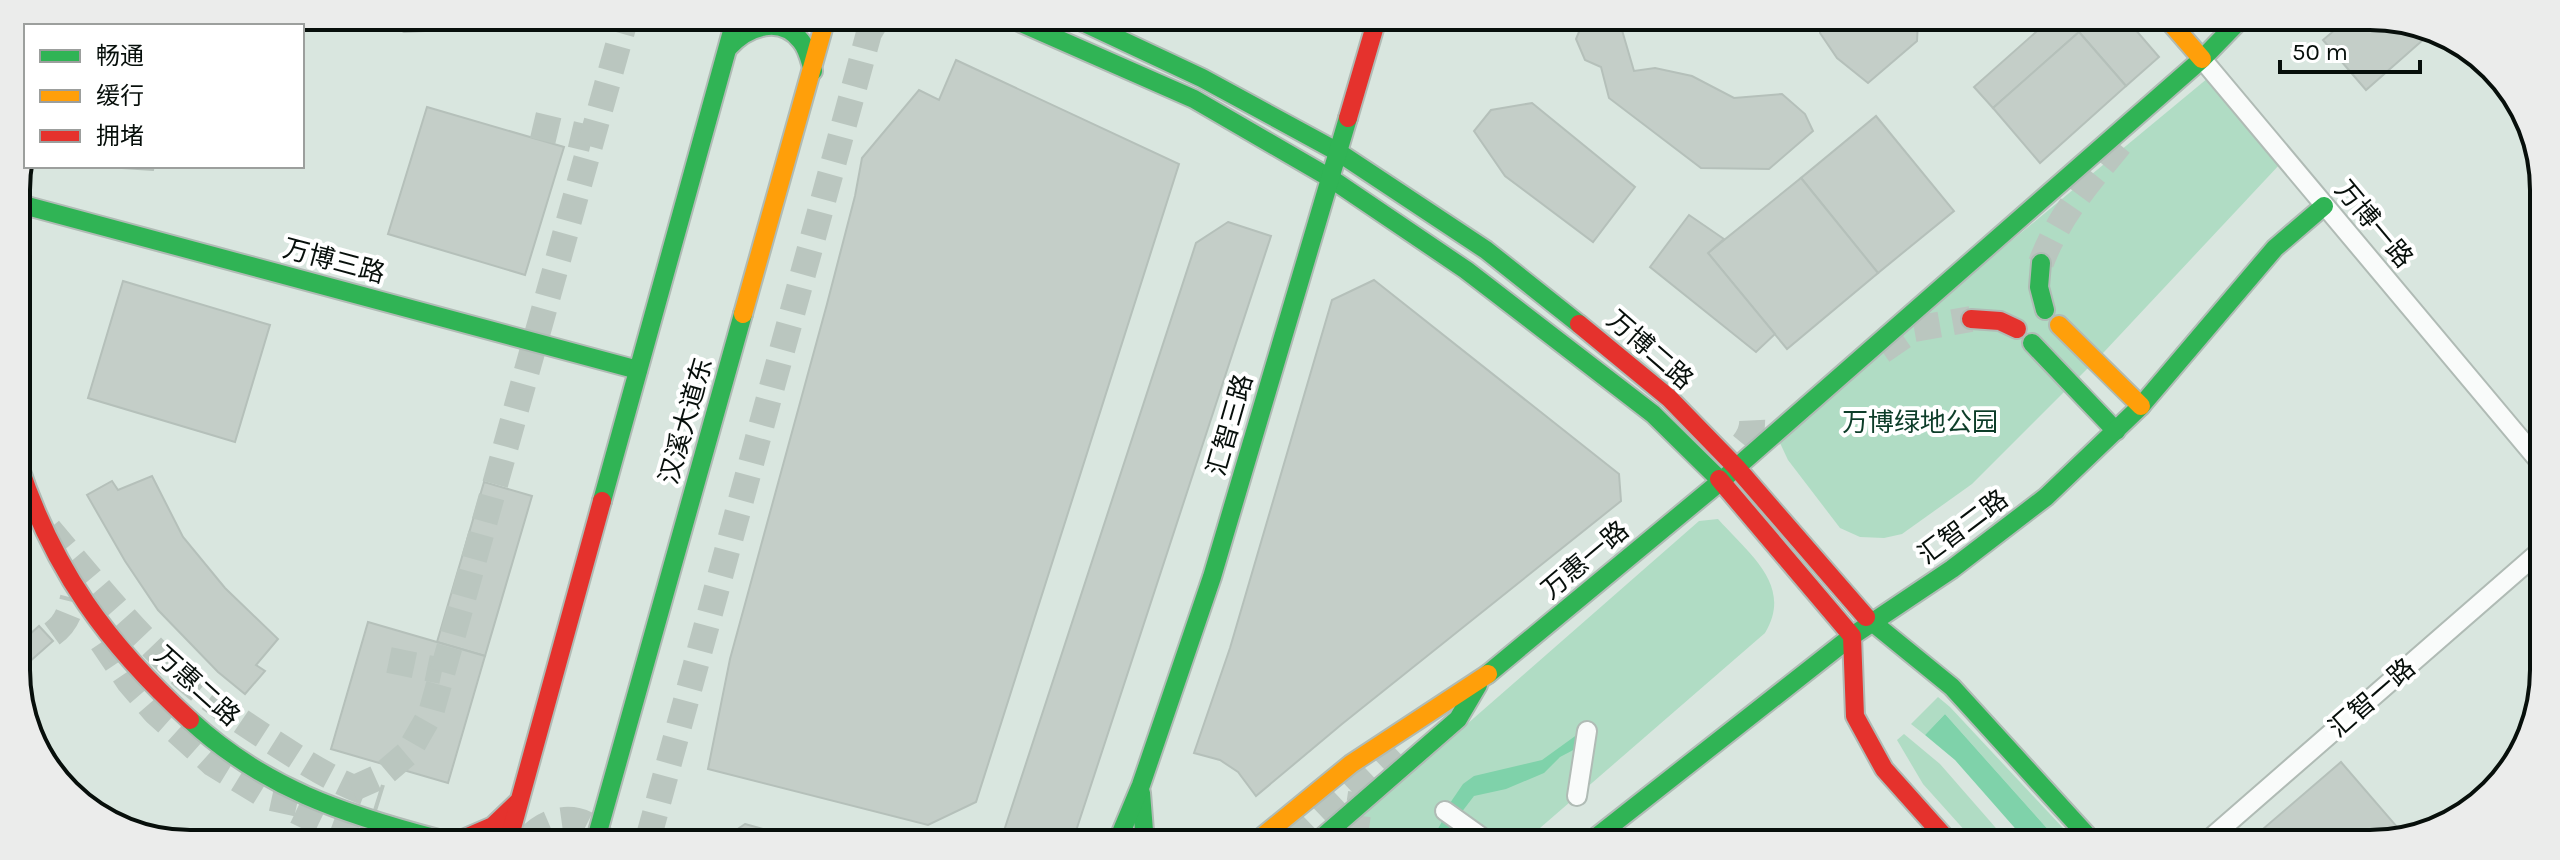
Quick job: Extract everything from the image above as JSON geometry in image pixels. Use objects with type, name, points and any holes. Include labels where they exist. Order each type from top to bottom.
[{"type":"street","points":[[511,830],[733,30]]},
{"type":"street","points":[[729,47],[746,30]]},
{"type":"street","points":[[790,30],[807,50],[813,71]]},
{"type":"street","name":"汉溪大道东","points":[[598,830],[823,30]]},
{"type":"street","name":"万博二路","points":[[1037,30],[1194,99],[1330,178],[1466,270],[1653,414],[1721,481],[1852,636]]},
{"type":"street","name":"万博二路","points":[[1100,30],[1202,78],[1338,152],[1486,250],[1611,349],[1669,398],[1736,467],[1872,624],[1946,680],[2082,830]]},
{"type":"street","name":"汇智三路","points":[[1122,830],[1141,785],[1212,577],[1374,30]]},
{"type":"street","name":"万博一路","points":[[2177,30],[2530,450]]},
{"type":"street","name":"万惠一路","points":[[1270,830],[1351,764],[1482,679],[1721,481],[2202,59],[2230,30]]},
{"type":"street","name":"汇智二路","points":[[1605,830],[1852,636],[1952,569],[2046,497],[2141,406],[2275,248],[2324,206]]},
{"type":"street","name":"万博三路","points":[[30,207],[638,370]]},
{"type":"street","points":[[2041,263],[2039,287],[2045,310]]},
{"type":"street","points":[[1971,319],[2000,321],[2017,329]]},
{"type":"street","points":[[2059,325],[2141,406]]},
{"type":"street","points":[[2032,343],[2116,431]]},
{"type":"street","name":"万惠二路","points":[[30,495],[45,534],[80,596],[113,642],[168,701],[205,732],[276,782],[318,803],[408,830]]},
{"type":"street","name":"汇智一路","points":[[2220,830],[2530,560]]},
{"type":"street","points":[[1852,636],[1855,716],[1884,769],[1938,830]]},
{"type":"street","points":[[1294,830],[1350,781],[1482,679]]},
{"type":"street","name":"万惠一路","points":[[1331,830],[1458,719],[1482,679]]},
{"type":"street","points":[[1577,796],[1587,731]]},
{"type":"street","points":[[1141,785],[1144,830]]},
{"type":"street","points":[[482,830],[504,818],[517,803]]},
{"type":"street","points":[[604,804],[609,830]]},
{"type":"street","points":[[1445,811],[1472,830]]},
{"type":"green space","name":"万博绿地公园","points":[[2208,78],[2281,163],[2104,352],[1972,484],[1902,534],[1884,538],[1860,537],[1840,528],[1788,460],[1780,443],[1783,430]]},
{"type":"green space","points":[[1718,519],[1764,571],[1774,600],[1773,616],[1765,633],[1538,830],[1363,830],[1363,815],[1699,521]]},
{"type":"green space","points":[[1938,697],[2065,830],[2048,830],[1945,714],[1925,735],[1911,724]]},
{"type":"green space","points":[[1904,734],[1940,764],[1998,830],[1964,830],[1923,784],[1897,740]]},
{"type":"shaded area","points":[[1945,714],[2048,830],[2017,830],[1955,760],[1925,735]]},
{"type":"shaded area","points":[[1578,734],[1579,747],[1560,757],[1544,773],[1506,789],[1474,796],[1461,813],[1448,806],[1463,784],[1474,776],[1542,760]]},
{"type":"shaded area","points":[[1444,818],[1454,825],[1451,830],[1437,830]]},
{"type":"building","points":[[400,30],[446,30],[404,32]]},
{"type":"building","points":[[1580,30],[1622,30],[1634,71],[1655,68],[1692,76],[1734,98],[1782,94],[1805,114],[1813,131],[1769,169],[1701,168],[1609,98],[1601,67],[1585,60],[1576,39]]},
{"type":"building","points":[[1820,30],[1918,30],[1917,41],[1868,83],[1837,58]]},
{"type":"building","points":[[2034,30],[2136,30],[2159,57],[2126,86],[2079,32],[1993,108],[1974,87],[2036,32]]},
{"type":"building","points":[[2335,30],[2391,31],[2424,39],[2366,90],[2323,40]]},
{"type":"building","points":[[2079,32],[2126,86],[2040,163],[1993,108]]},
{"type":"building","points":[[956,60],[1179,164],[976,802],[928,825],[708,769],[730,659],[827,304],[862,158],[919,90],[939,100]]},
{"type":"building","points":[[1532,103],[1635,187],[1593,242],[1505,176],[1474,131],[1491,110]]},
{"type":"building","points":[[427,107],[564,147],[525,275],[388,234]]},
{"type":"building","points":[[1876,116],[1954,211],[1878,273],[1801,178]]},
{"type":"building","points":[[1801,178],[1878,273],[1787,349],[1708,253]]},
{"type":"building","points":[[1689,215],[1724,239],[1708,253],[1775,334],[1756,352],[1650,267]]},
{"type":"building","points":[[1228,222],[1271,236],[1076,830],[1004,830],[1196,243]]},
{"type":"building","points":[[1374,280],[1619,474],[1621,501],[1256,796],[1238,772],[1220,760],[1194,753],[1230,648],[1332,300]]},
{"type":"building","points":[[123,281],[270,325],[235,442],[88,398]]},
{"type":"building","points":[[152,476],[183,537],[225,588],[278,639],[256,665],[265,671],[245,694],[218,672],[158,610],[87,495],[112,481],[118,490]]},
{"type":"building","points":[[484,482],[532,496],[485,656],[437,642]]},
{"type":"building","points":[[368,622],[485,656],[448,783],[331,749]]},
{"type":"building","points":[[39,626],[53,641],[30,661],[30,634]]},
{"type":"building","points":[[2341,762],[2398,827],[2380,830],[2262,830]]},
{"type":"building","points":[[745,824],[767,830],[736,830]]},
{"type":"tunnel","points":[[352,789],[381,776],[408,753],[431,713],[622,30]]},
{"type":"tunnel","points":[[651,830],[871,30]]},
{"type":"tunnel","points":[[533,125],[592,139]]},
{"type":"tunnel","points":[[2041,263],[2066,214],[2121,143]]},
{"type":"tunnel","points":[[1882,351],[1914,329],[1971,319]]},
{"type":"tunnel","points":[[1714,470],[1746,441],[1752,418]]},
{"type":"tunnel","points":[[49,529],[131,625],[196,688],[307,764],[381,798]]},
{"type":"tunnel","points":[[52,634],[66,618],[73,598]]},
{"type":"tunnel","points":[[102,642],[129,682],[155,712],[213,764],[267,797],[322,809]]},
{"type":"tunnel","points":[[389,660],[442,671]]},
{"type":"tunnel","points":[[1303,830],[1392,745]]},
{"type":"tunnel","points":[[1356,830],[1361,793]]},
{"type":"tunnel","points":[[296,811],[339,830]]},
{"type":"tunnel","points":[[538,830],[556,821],[566,820],[577,821],[596,830]]},
{"type":"traffic: fast","points":[[602,501],[732,30]]},
{"type":"traffic: fast","points":[[729,47],[753,30]]},
{"type":"traffic: fast","points":[[788,30],[803,44],[813,71]]},
{"type":"traffic: fast","points":[[1037,30],[1194,99],[1330,178],[1466,270],[1653,414],[1719,479]]},
{"type":"traffic: fast","points":[[1100,30],[1202,78],[1338,152],[1486,250],[1579,324]]},
{"type":"traffic: fast","points":[[1488,674],[1721,481],[2202,59],[2230,30]]},
{"type":"traffic: fast","points":[[1122,830],[1141,785],[1212,577],[1348,118]]},
{"type":"traffic: fast","points":[[1605,830],[1852,636],[1952,569],[2046,497],[2141,406],[2275,248],[2324,206]]},
{"type":"traffic: fast","points":[[30,207],[638,370]]},
{"type":"traffic: fast","points":[[2041,263],[2039,287],[2045,310]]},
{"type":"traffic: fast","points":[[599,830],[743,314]]},
{"type":"traffic: fast","points":[[2032,343],[2116,431]]},
{"type":"traffic: fast","points":[[1866,617],[1952,687],[2082,830]]},
{"type":"traffic: fast","points":[[1331,830],[1458,719],[1478,685]]},
{"type":"traffic: fast","points":[[190,720],[218,744],[276,781],[337,808],[407,830]]},
{"type":"traffic: fast","points":[[1141,793],[1144,830]]},
{"type":"traffic: slow","points":[[743,314],[823,30]]},
{"type":"traffic: slow","points":[[2177,30],[2202,59]]},
{"type":"traffic: slow","points":[[2059,325],[2141,406]]},
{"type":"traffic: slow","points":[[1270,830],[1351,764],[1488,674]]},
{"type":"traffic: jam","points":[[1348,118],[1374,30]]},
{"type":"traffic: jam","points":[[1971,319],[2000,321],[2017,329]]},
{"type":"traffic: jam","points":[[1579,324],[1669,398],[1736,467],[1866,617]]},
{"type":"traffic: jam","points":[[1719,479],[1852,636],[1855,716],[1884,769],[1938,830]]},
{"type":"traffic: jam","points":[[30,496],[48,538],[86,603],[133,663],[190,720]]},
{"type":"traffic: jam","points":[[511,830],[602,501]]},
{"type":"traffic: jam","points":[[484,830],[493,826],[517,803]]}]
